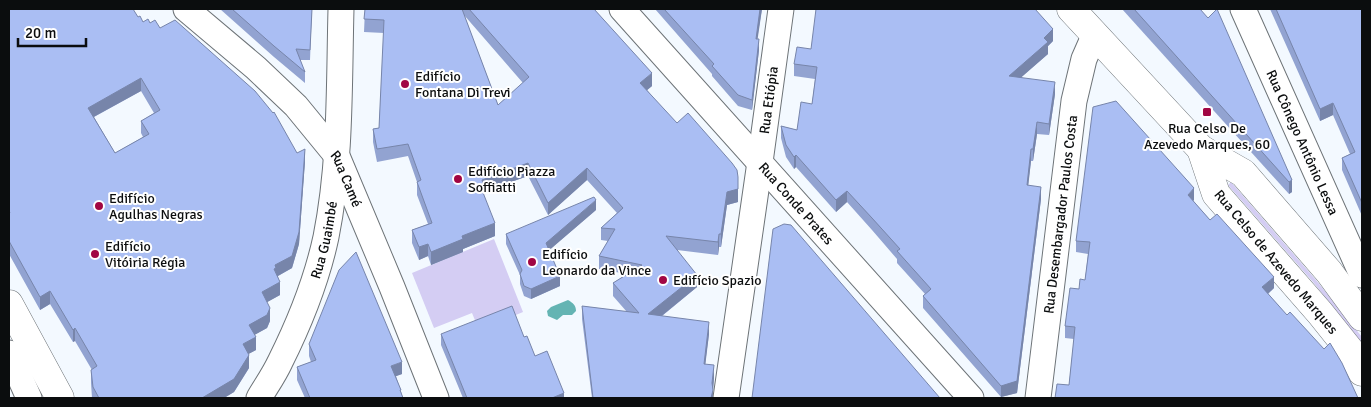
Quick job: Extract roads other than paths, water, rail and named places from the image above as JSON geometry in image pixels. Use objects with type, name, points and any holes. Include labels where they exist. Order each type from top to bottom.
[{"type":"main road","name":"Rua Celso de Azevedo Marques","points":[[1072,9],[1201,149],[1244,173],[1329,272],[1362,317]]},
{"type":"main road","name":"Rua Celso de Azevedo Marques","points":[[1201,149],[1216,194],[1320,313],[1352,353],[1362,372]]},
{"type":"main road","points":[[9,304],[60,398]]},
{"type":"street","name":"Rua Camé","points":[[186,9],[256,68],[296,106],[337,156],[392,286],[436,398]]},
{"type":"street","name":"Rua Guaimbé","points":[[259,398],[280,364],[302,312],[326,237],[337,156],[341,9]]},
{"type":"street","name":"Rua Conde Prates","points":[[622,9],[971,398]]},
{"type":"street","name":"Rua Etiópia","points":[[726,398],[781,9]]},
{"type":"street","name":"Rua Cônego Antônio Lessa","points":[[1244,9],[1362,275]]},
{"type":"street","name":"Rua Desembargador Paulos Costa","points":[[1038,398],[1074,102],[1084,59],[1095,34]]},
{"type":"street","points":[[9,353],[29,398]]},
{"type":"water","points":[[568,300],[575,307],[576,311],[572,315],[563,315],[557,320],[548,316],[547,311],[551,307]]},
{"type":"place","name":"Edifício Fontana Di Trevi","points":[[405,84]]},
{"type":"place","name":"Rua Celso De Azevedo Marques, 60","points":[[1207,112]]},
{"type":"place","name":"Edifício Piazza Soffiatti","points":[[458,179]]},
{"type":"place","name":"Edifício Agulhas Negras","points":[[99,206]]},
{"type":"place","name":"Edifício Vitóiria Régia","points":[[95,254]]},
{"type":"place","name":"Edifício Leonardo da Vince","points":[[532,262]]},
{"type":"place","name":"Edifício Spazio","points":[[663,280]]}]
